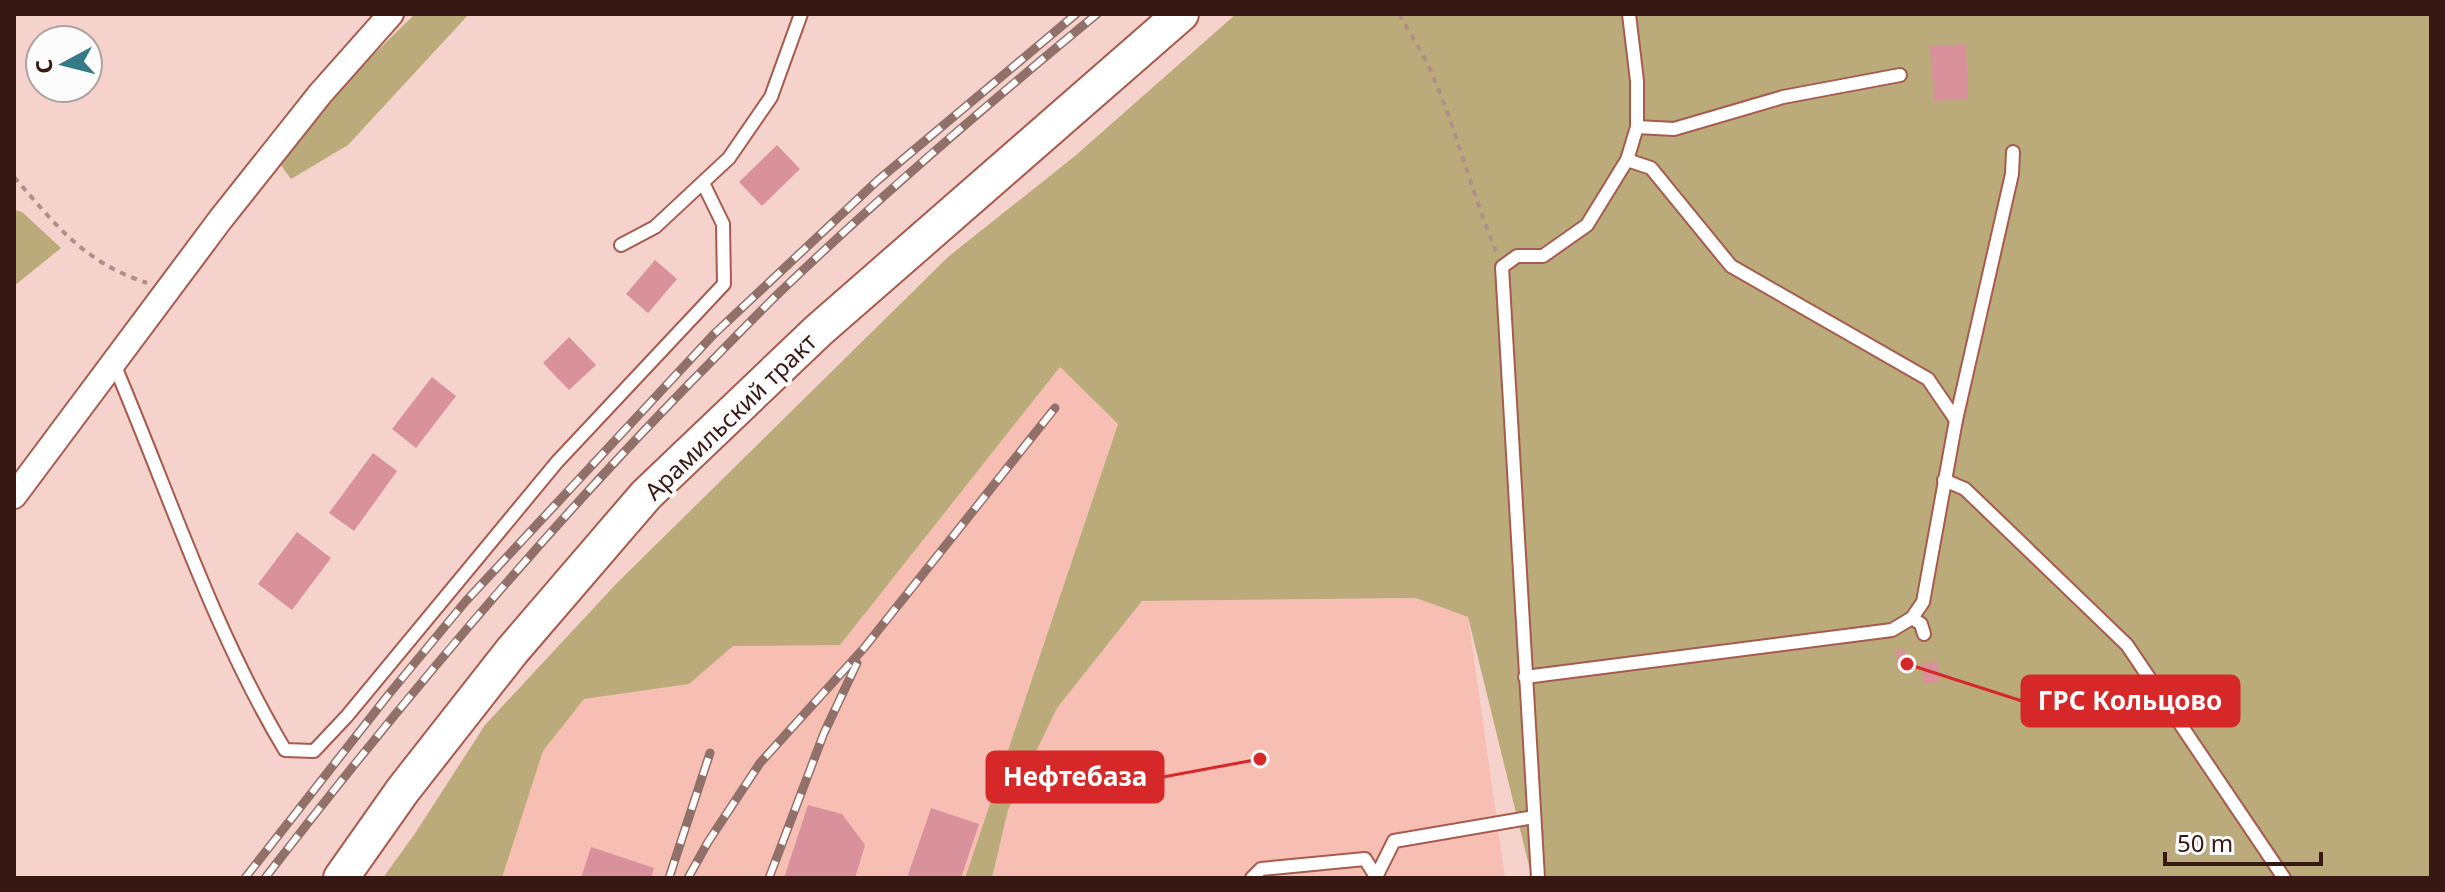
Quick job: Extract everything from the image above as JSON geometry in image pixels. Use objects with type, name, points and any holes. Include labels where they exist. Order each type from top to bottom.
[{"type":"main road","name":"Арамильский тракт","points":[[341,878],[403,790],[512,651],[646,495],[819,330],[1181,14]]},
{"type":"street","points":[[14,496],[114,364],[166,289],[320,94],[391,14]]},
{"type":"lane","points":[[621,245],[655,227],[729,158],[771,97],[801,14]]},
{"type":"lane","points":[[1538,878],[1502,267],[1517,256],[1543,256],[1587,225],[1627,160],[1637,127],[1637,81],[1629,14]]},
{"type":"lane","points":[[1637,127],[1674,129],[1783,97],[1900,75]]},
{"type":"lane","points":[[1525,677],[1892,630],[1912,618],[1923,602],[1944,480],[2012,174],[2013,152]]},
{"type":"lane","points":[[1627,160],[1651,168],[1731,266],[1928,379],[1956,420]]},
{"type":"lane","points":[[114,364],[181,531],[257,703],[285,750],[314,751],[347,716],[557,462],[724,284],[723,224],[703,183]]},
{"type":"lane","points":[[1944,480],[1965,489],[2127,645],[2284,878]]},
{"type":"lane","points":[[1912,618],[1921,624],[1924,634]]},
{"type":"lane","points":[[1376,878],[1394,841],[1534,817]]},
{"type":"lane","points":[[1252,878],[1261,869],[1365,859],[1376,878]]},
{"type":"path","points":[[1399,14],[1428,65],[1456,134],[1474,199],[1502,267]]},
{"type":"path","points":[[14,177],[71,242],[122,275],[166,289]]},
{"type":"shaded area","points":[[415,14],[469,14],[348,145],[291,179],[280,164],[331,96]]},
{"type":"shaded area","points":[[1236,14],[2431,14],[2431,878],[1532,878],[1468,617],[1416,598],[1142,601],[1057,708],[1008,810],[992,878],[965,878],[1118,424],[1060,367],[840,645],[733,646],[689,684],[584,699],[543,751],[502,878],[383,878],[485,725],[617,583],[948,257],[1075,156]]},
{"type":"shaded area","points":[[14,210],[22,212],[61,248],[14,286]]},
{"type":"shaded area","points":[[1060,367],[1118,424],[965,878],[502,878],[543,751],[584,699],[689,684],[733,645],[840,645]]},
{"type":"shaded area","points":[[1416,598],[1468,616],[1505,878],[992,878],[1008,810],[1057,708],[1142,601]]},
{"type":"building","points":[[1966,44],[1968,99],[1934,101],[1930,46]]},
{"type":"building","points":[[777,145],[800,169],[762,206],[739,182]]},
{"type":"building","points":[[655,260],[677,279],[648,313],[626,294]]},
{"type":"building","points":[[569,337],[596,365],[569,390],[543,363]]},
{"type":"building","points":[[432,377],[456,396],[416,448],[392,429]]},
{"type":"building","points":[[373,453],[397,471],[354,531],[329,513]]},
{"type":"building","points":[[297,532],[331,558],[292,610],[258,584]]},
{"type":"building","points":[[1905,649],[1907,668],[1897,669],[1896,650]]},
{"type":"building","points":[[1938,662],[1939,682],[1923,683],[1922,663]]},
{"type":"building","points":[[808,805],[842,814],[865,845],[855,878],[784,878]]},
{"type":"building","points":[[931,808],[979,824],[961,878],[907,878]]},
{"type":"building","points":[[591,847],[654,868],[651,878],[581,878]]},
{"type":"railway","points":[[245,878],[465,602],[713,335],[877,181],[1076,14]]},
{"type":"railway","points":[[265,878],[470,624],[578,502],[690,383],[779,293],[857,221],[1097,14]]},
{"type":"railway","points":[[688,878],[760,763],[864,648],[1055,408]]},
{"type":"railway","points":[[769,878],[824,733],[857,663]]},
{"type":"railway","points":[[669,878],[710,753]]},
{"type":"place","name":"ГРС Кольцово","points":[[1907,664]]},
{"type":"place","name":"Нефтебаза","points":[[1260,759]]}]
